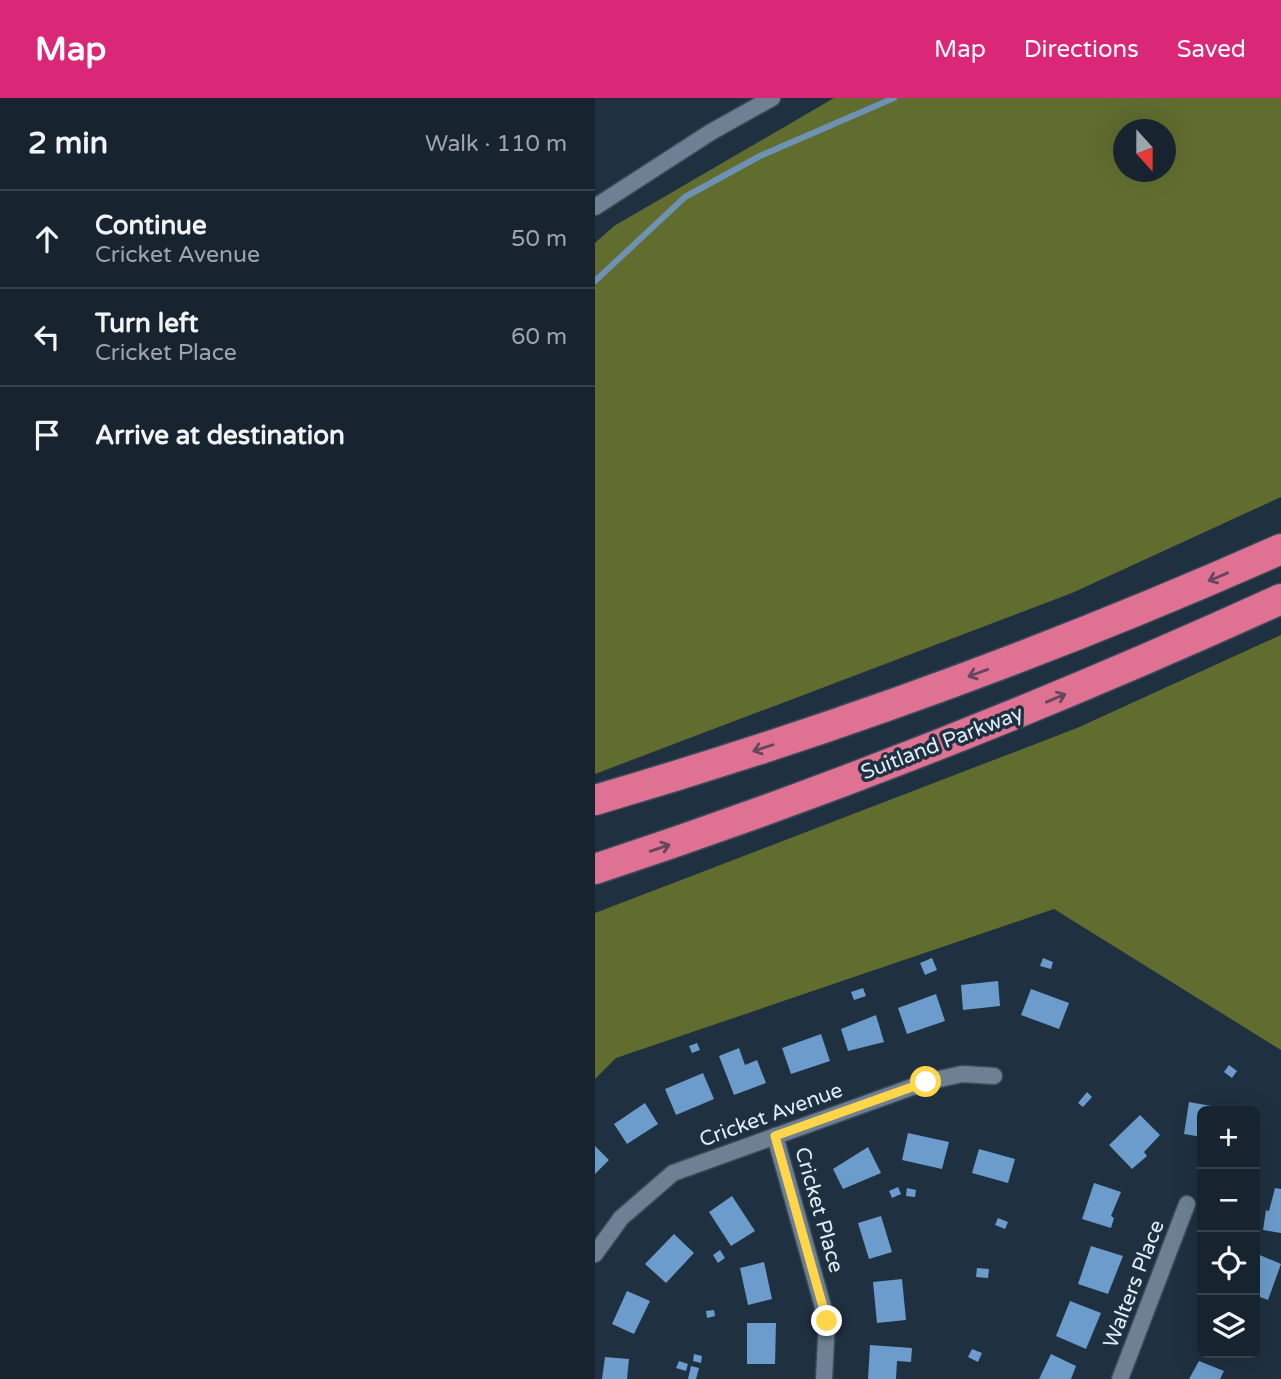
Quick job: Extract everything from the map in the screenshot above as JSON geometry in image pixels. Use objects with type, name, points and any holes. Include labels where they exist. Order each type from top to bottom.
[{"type":"highway","points":[[595,800],[781,743],[980,673],[1281,550]]},
{"type":"highway","name":"Suitland Parkway","points":[[595,870],[939,745],[1144,661],[1281,598]]},
{"type":"street","points":[[595,207],[711,132],[772,98]]},
{"type":"street","name":"Cricket Avenue","points":[[595,1254],[621,1218],[673,1173],[926,1082],[962,1074],[994,1076]]},
{"type":"street","name":"Cricket Place","points":[[775,1136],[827,1321],[824,1379]]},
{"type":"street","name":"Walters Place","points":[[1120,1379],[1187,1204]]},
{"type":"green space","points":[[834,98],[1281,98],[1281,497],[1072,593],[595,774],[595,243],[614,226]]},
{"type":"green space","points":[[1281,635],[1281,1050],[1054,909],[616,1058],[595,1079],[595,913],[1077,728]]},
{"type":"building","points":[[932,958],[937,970],[925,975],[920,963]]},
{"type":"building","points":[[1043,958],[1053,962],[1051,969],[1040,966]]},
{"type":"building","points":[[998,981],[1000,1006],[963,1010],[961,985]]},
{"type":"building","points":[[863,988],[866,996],[854,1000],[851,992]]},
{"type":"building","points":[[1031,989],[1069,1003],[1059,1029],[1021,1015]]},
{"type":"building","points":[[936,994],[945,1021],[907,1034],[898,1008]]},
{"type":"building","points":[[876,1015],[884,1042],[848,1051],[841,1029]]},
{"type":"building","points":[[821,1034],[830,1061],[791,1074],[782,1048]]},
{"type":"building","points":[[697,1043],[700,1050],[692,1053],[689,1046]]},
{"type":"building","points":[[739,1048],[745,1065],[757,1060],[766,1083],[734,1095],[719,1056]]},
{"type":"building","points":[[1229,1065],[1237,1071],[1232,1078],[1224,1072]]},
{"type":"building","points":[[703,1073],[714,1099],[676,1115],[665,1089]]},
{"type":"building","points":[[1087,1092],[1092,1097],[1083,1107],[1078,1103]]},
{"type":"building","points":[[1189,1102],[1211,1106],[1197,1106],[1197,1136],[1184,1134]]},
{"type":"building","points":[[645,1103],[658,1124],[627,1144],[614,1124]]},
{"type":"building","points":[[1140,1115],[1160,1135],[1144,1152],[1147,1156],[1132,1169],[1109,1145]]},
{"type":"building","points":[[908,1133],[949,1142],[942,1169],[902,1160]]},
{"type":"building","points":[[595,1146],[609,1160],[595,1174]]},
{"type":"building","points":[[868,1147],[881,1173],[843,1189],[833,1169]]},
{"type":"building","points":[[979,1149],[1015,1159],[1008,1183],[972,1173]]},
{"type":"building","points":[[1094,1183],[1121,1192],[1111,1216],[1114,1218],[1111,1228],[1082,1219]]},
{"type":"building","points":[[898,1187],[901,1194],[892,1198],[889,1191]]},
{"type":"building","points":[[907,1188],[916,1190],[915,1197],[906,1196]]},
{"type":"building","points":[[1275,1188],[1281,1189],[1281,1233],[1263,1230],[1266,1210],[1269,1211]]},
{"type":"building","points":[[732,1196],[755,1231],[731,1246],[709,1212]]},
{"type":"building","points":[[881,1216],[892,1252],[869,1259],[858,1223]]},
{"type":"building","points":[[998,1218],[1008,1222],[1005,1229],[995,1225]]},
{"type":"building","points":[[674,1234],[694,1253],[666,1283],[645,1264]]},
{"type":"building","points":[[1091,1246],[1123,1256],[1108,1294],[1078,1284]]},
{"type":"building","points":[[720,1250],[725,1258],[718,1263],[713,1255]]},
{"type":"building","points":[[1260,1255],[1281,1264],[1268,1300],[1260,1297]]},
{"type":"building","points":[[764,1262],[772,1299],[748,1305],[740,1268]]},
{"type":"building","points":[[977,1268],[989,1269],[988,1278],[976,1277]]},
{"type":"building","points":[[902,1279],[906,1320],[877,1323],[873,1282]]},
{"type":"building","points":[[627,1291],[650,1301],[634,1334],[612,1324]]},
{"type":"building","points":[[1070,1301],[1101,1313],[1086,1349],[1056,1336]]},
{"type":"building","points":[[714,1310],[715,1316],[707,1318],[706,1311]]},
{"type":"building","points":[[747,1323],[776,1323],[775,1364],[747,1364]]},
{"type":"building","points":[[870,1345],[912,1348],[911,1362],[897,1361],[896,1379],[868,1379]]},
{"type":"building","points":[[972,1349],[982,1353],[978,1362],[968,1357]]},
{"type":"building","points":[[694,1354],[702,1356],[701,1363],[693,1361]]},
{"type":"building","points":[[1051,1354],[1076,1366],[1071,1379],[1039,1379]]},
{"type":"building","points":[[605,1357],[629,1359],[627,1379],[602,1379]]},
{"type":"building","points":[[679,1361],[688,1364],[686,1371],[676,1368]]},
{"type":"building","points":[[1199,1361],[1224,1371],[1220,1379],[1189,1379]]},
{"type":"building","points":[[691,1366],[699,1368],[696,1379],[688,1379]]},
{"type":"waterway","points":[[595,281],[685,197],[760,156],[894,98]]},
{"type":"route","points":[[827,1321],[775,1136],[926,1082]]}]
